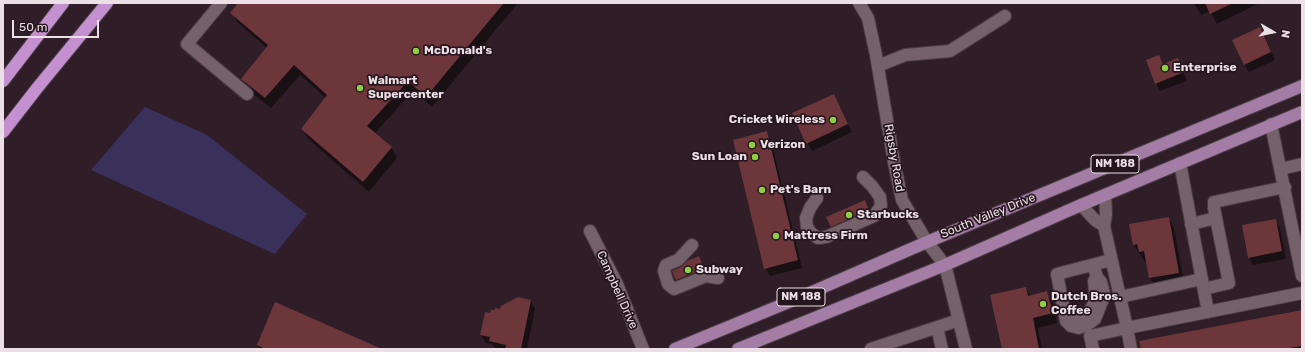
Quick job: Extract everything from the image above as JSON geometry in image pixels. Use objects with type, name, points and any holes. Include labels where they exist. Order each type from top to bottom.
[{"type":"highway","points":[[3,81],[63,3]]},
{"type":"highway","points":[[3,132],[107,3]]},
{"type":"main road","name":"South Valley Drive","points":[[675,349],[1302,86]]},
{"type":"main road","name":"NM 188","points":[[738,349],[751,346],[1302,112]]},
{"type":"street","points":[[222,3],[187,44],[247,94]]},
{"type":"street","name":"Rigsby Road","points":[[859,3],[868,18],[902,200],[927,242],[945,264],[966,349]]},
{"type":"street","points":[[878,66],[904,55],[950,51],[1005,16]]},
{"type":"street","points":[[1271,124],[1285,187],[1297,227],[1302,276]]},
{"type":"street","points":[[1180,163],[1208,312]]},
{"type":"street","points":[[1281,169],[1302,164]]},
{"type":"street","points":[[817,198],[810,208],[806,218],[807,227],[811,233],[818,238],[826,237],[874,216],[881,206],[880,197],[863,176]]},
{"type":"street","points":[[1120,297],[1203,284],[1230,283],[1214,202],[1285,187]]},
{"type":"street","points":[[1105,195],[1106,214],[1104,226],[1131,349]]},
{"type":"street","points":[[1081,205],[1095,220],[1104,226]]},
{"type":"street","points":[[1191,224],[1216,218]]},
{"type":"street","name":"Campbell Drive","points":[[590,231],[617,284],[643,349]]},
{"type":"street","points":[[692,245],[678,260],[666,265],[664,271],[668,284],[674,289],[706,276],[718,278]]},
{"type":"street","points":[[1093,265],[1097,277],[1094,281],[1094,303],[1090,311],[1076,320],[1071,326],[1066,321],[1056,274],[1111,260]]},
{"type":"street","points":[[1093,349],[1090,336],[1302,293]]},
{"type":"street","points":[[871,349],[959,320]]},
{"type":"street","points":[[937,327],[942,349]]},
{"type":"shaded area","points":[[145,107],[207,135],[307,214],[275,254],[91,170]]},
{"type":"building","name":"Walmart Supercenter","points":[[238,3],[504,3],[426,97],[408,81],[367,126],[392,147],[363,182],[301,129],[327,95],[294,65],[265,98],[241,79],[268,45],[230,13]]},
{"type":"building","points":[[1205,3],[1233,3],[1210,14]]},
{"type":"building","points":[[1260,27],[1271,52],[1244,65],[1232,40]]},
{"type":"building","name":"Enterprise","points":[[1159,55],[1163,64],[1178,58],[1184,72],[1155,84],[1146,60]]},
{"type":"building","points":[[834,94],[848,124],[806,144],[792,113]]},
{"type":"building","points":[[767,131],[798,260],[764,269],[733,140]]},
{"type":"building","name":"Starbucks","points":[[865,200],[869,210],[831,227],[826,217]]},
{"type":"building","points":[[1169,217],[1179,273],[1149,278],[1144,251],[1139,252],[1137,244],[1133,245],[1129,224]]},
{"type":"building","points":[[1276,219],[1282,251],[1248,258],[1242,225]]},
{"type":"building","name":"Subway","points":[[699,256],[704,269],[676,280],[672,271],[681,267],[687,261]]},
{"type":"building","points":[[1026,287],[1028,296],[1047,291],[1053,313],[1033,318],[1039,349],[1002,349],[990,295]]},
{"type":"building","points":[[518,297],[531,300],[521,349],[505,349],[506,345],[489,341],[490,337],[480,335],[485,312],[490,313],[491,310],[495,310],[495,308],[500,309],[501,306]]},
{"type":"building","points":[[275,302],[382,349],[265,349],[257,345]]},
{"type":"building","points":[[1302,310],[1302,346],[1284,349],[1141,349],[1139,341]]},
{"type":"place","name":"McDonald's","points":[[416,51]]},
{"type":"place","name":"Enterprise","points":[[1165,68]]},
{"type":"place","name":"Walmart Supercenter","points":[[360,88]]},
{"type":"place","name":"Cricket Wireless","points":[[833,120]]},
{"type":"place","name":"Verizon","points":[[752,145]]},
{"type":"place","name":"Sun Loan","points":[[755,157]]},
{"type":"place","name":"Pet's Barn","points":[[762,190]]},
{"type":"place","name":"Starbucks","points":[[849,215]]},
{"type":"place","name":"Mattress Firm","points":[[776,236]]},
{"type":"place","name":"Subway","points":[[688,270]]},
{"type":"place","name":"Dutch Bros. Coffee","points":[[1043,304]]}]
